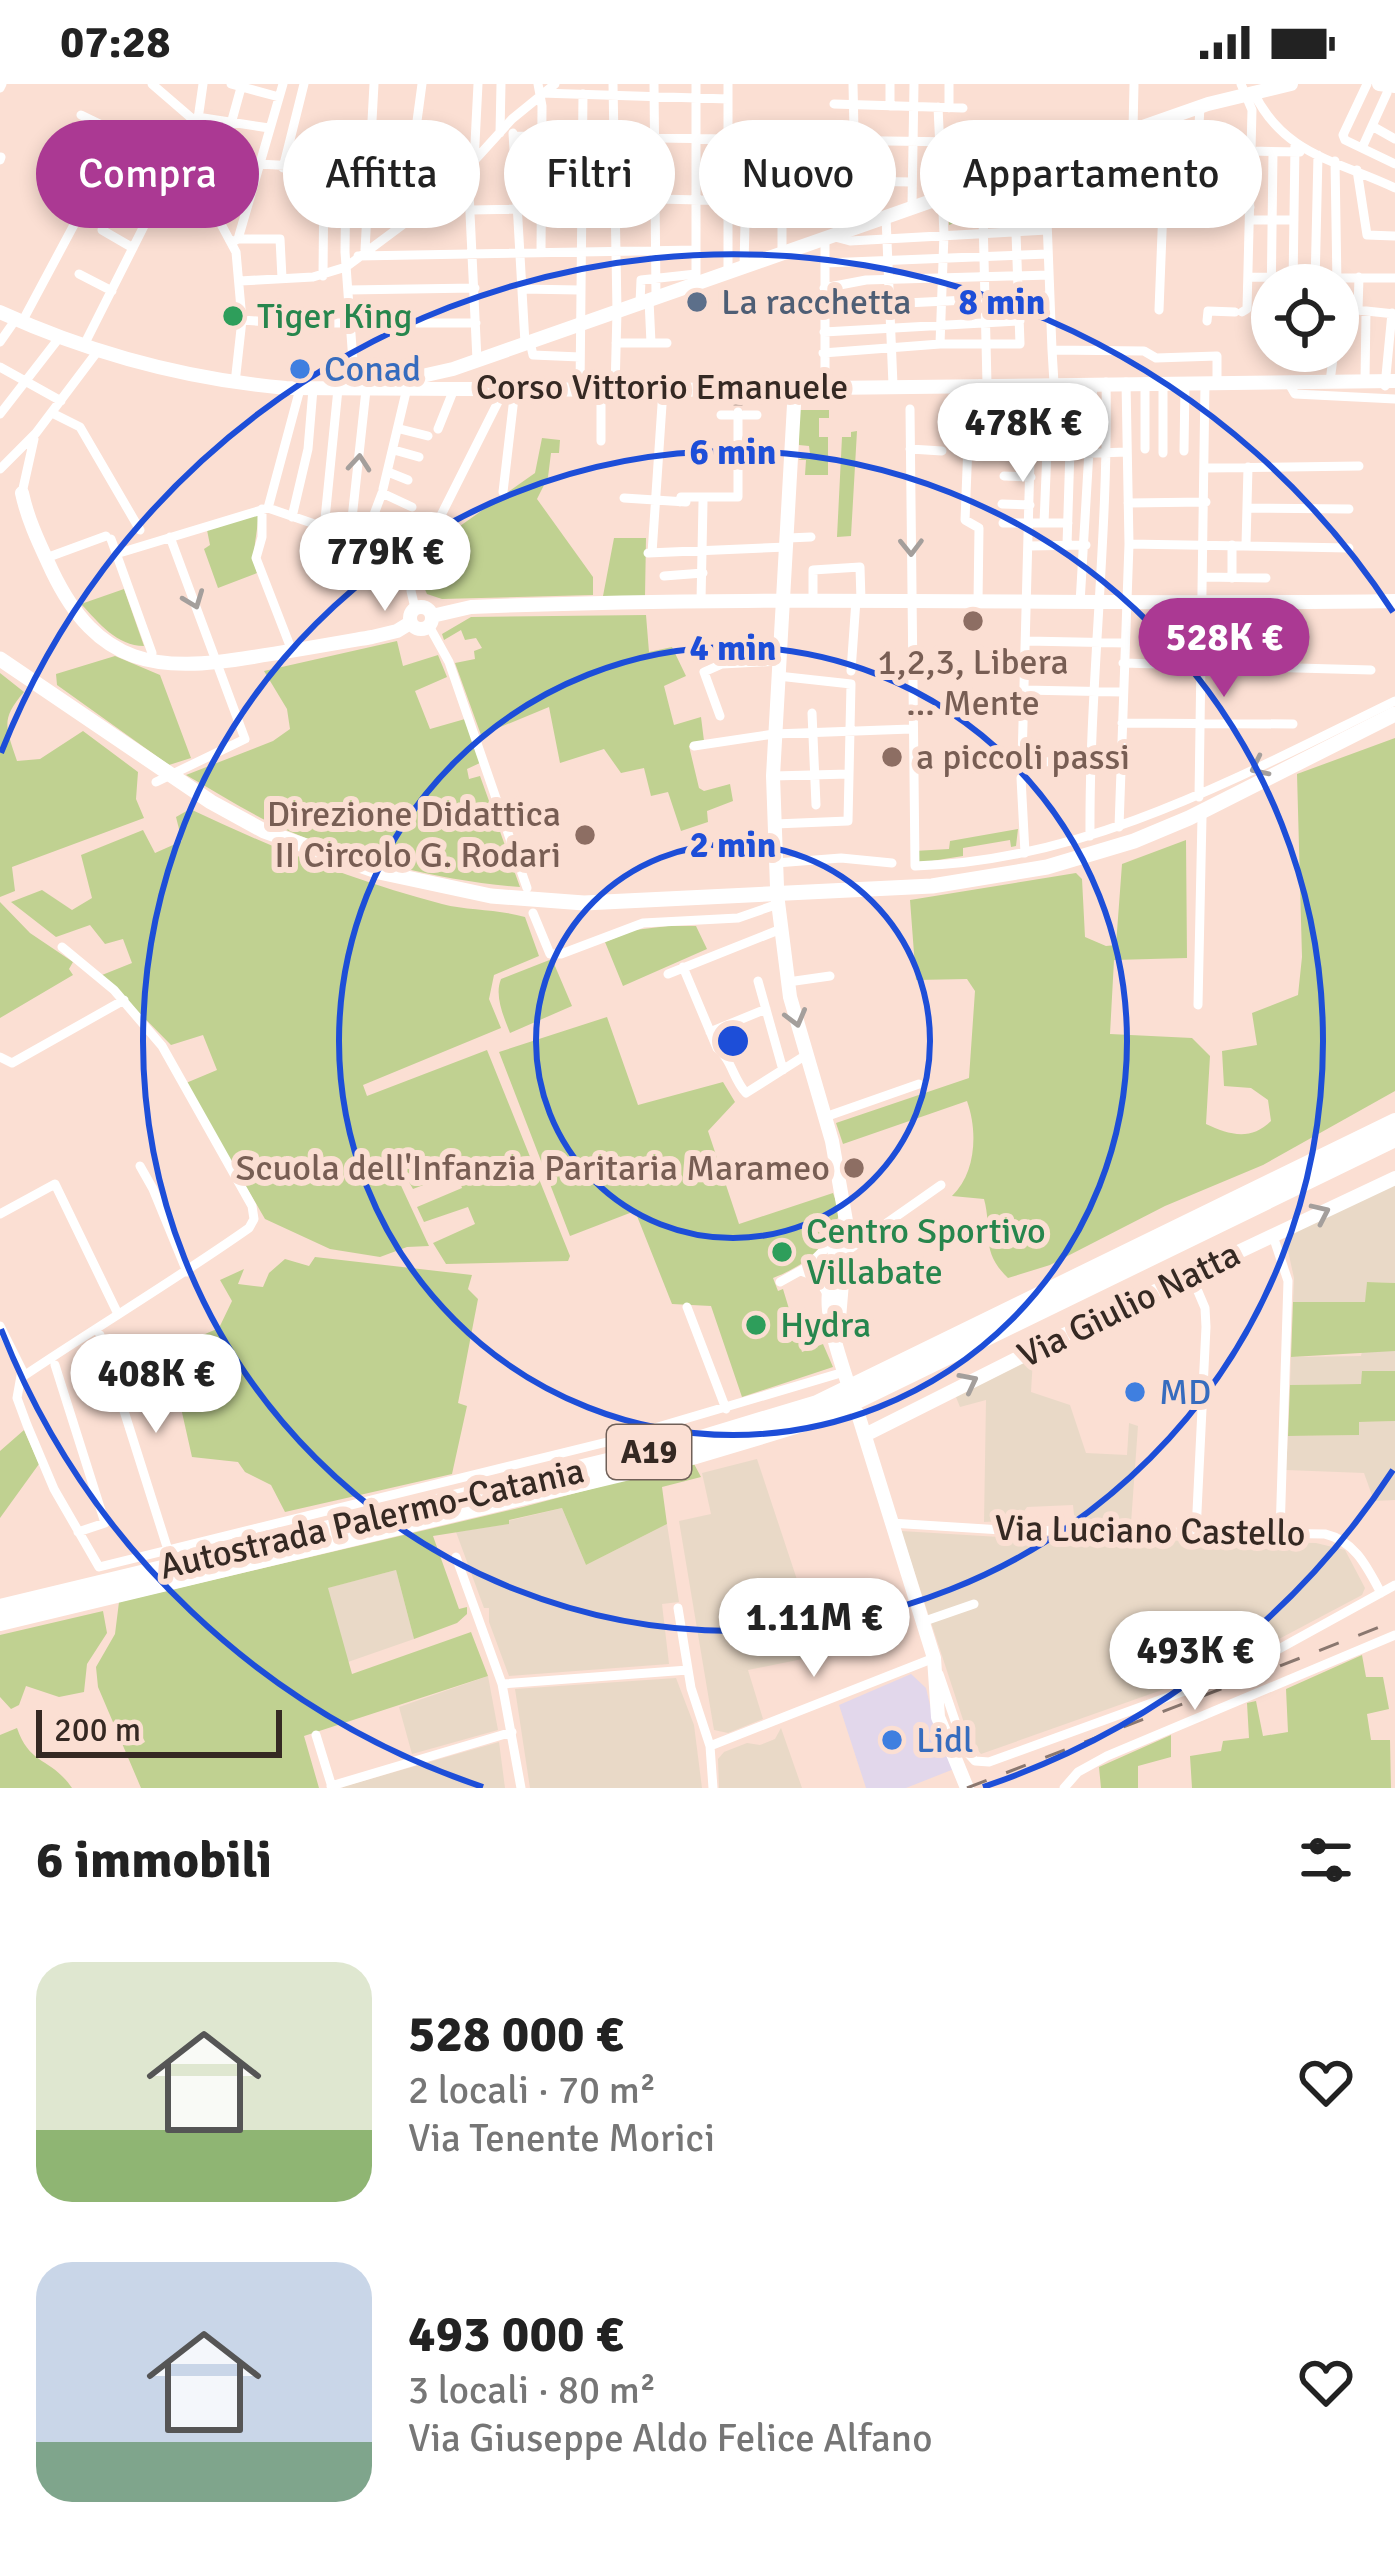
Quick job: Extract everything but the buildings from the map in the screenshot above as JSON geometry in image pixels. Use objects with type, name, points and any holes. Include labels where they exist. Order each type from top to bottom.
[{"type":"highway","name":"Autostrada Palermo-Catania","points":[[0,1608],[691,1442],[817,1404],[1261,1190],[1395,1120]]},
{"type":"highway","name":"Autostrada Palermo-Catania","points":[[0,1622],[696,1455],[822,1417],[1395,1142]]},
{"type":"main road","points":[[0,659],[211,802],[264,831],[380,872],[491,896],[584,903],[932,886],[1047,867],[1134,841],[1189,818],[1395,714]]},
{"type":"street","points":[[155,85],[196,120],[203,84]]},
{"type":"street","points":[[259,161],[283,84]]},
{"type":"street","points":[[295,120],[304,84]]},
{"type":"street","points":[[371,120],[374,84]]},
{"type":"street","points":[[418,120],[422,84]]},
{"type":"street","points":[[475,120],[478,84]]},
{"type":"street","points":[[500,134],[501,84]]},
{"type":"street","points":[[480,157],[539,91],[555,84]]},
{"type":"street","points":[[696,84],[696,279]]},
{"type":"street","points":[[728,84],[728,120]]},
{"type":"street","points":[[853,84],[853,120]]},
{"type":"street","points":[[890,84],[890,106]]},
{"type":"street","points":[[912,206],[914,84]]},
{"type":"street","points":[[942,120],[949,84]]},
{"type":"street","points":[[1159,120],[1246,89],[1291,84]]},
{"type":"street","points":[[1367,84],[1343,135],[1395,164]]},
{"type":"street","points":[[231,120],[238,85],[279,97]]},
{"type":"street","points":[[1133,120],[1134,85]]},
{"type":"street","points":[[613,89],[614,120]]},
{"type":"street","points":[[1246,89],[1257,110],[1295,148],[1395,188]]},
{"type":"street","points":[[1362,148],[1388,89]]},
{"type":"street","points":[[539,91],[655,90],[728,99]]},
{"type":"street","points":[[654,120],[655,90]]},
{"type":"street","points":[[582,120],[583,94]]},
{"type":"street","points":[[834,104],[963,109]]},
{"type":"street","points":[[1199,120],[1200,106]]},
{"type":"street","points":[[1256,120],[1257,110]]},
{"type":"street","points":[[81,115],[91,120]]},
{"type":"street","points":[[259,126],[269,128]]},
{"type":"street","points":[[1372,126],[1395,139]]},
{"type":"street","points":[[675,138],[699,138]]},
{"type":"street","points":[[896,142],[920,142]]},
{"type":"street","points":[[1262,152],[1295,148]]},
{"type":"street","points":[[1293,264],[1295,148]]},
{"type":"street","points":[[1272,264],[1273,152]]},
{"type":"street","points":[[1313,154],[1316,264]]},
{"type":"street","points":[[1335,161],[1337,264]]},
{"type":"street","points":[[259,164],[283,168]]},
{"type":"street","points":[[1357,170],[1367,236],[1394,236]]},
{"type":"street","points":[[896,182],[912,182]]},
{"type":"street","points":[[675,199],[698,200]]},
{"type":"street","points":[[896,212],[920,203]]},
{"type":"street","points":[[1262,220],[1294,220]]},
{"type":"street","points":[[1317,222],[1338,221]]},
{"type":"street","points":[[0,342],[19,321],[70,228]]},
{"type":"street","points":[[0,470],[61,401],[90,350],[144,228]]},
{"type":"street","points":[[227,228],[236,240]]},
{"type":"street","points":[[235,383],[242,320],[236,240],[239,228]]},
{"type":"street","points":[[322,276],[323,228]]},
{"type":"street","points":[[346,228],[353,390],[350,537]]},
{"type":"street","points":[[362,253],[364,228]]},
{"type":"street","points":[[240,281],[322,276],[346,266],[396,228]]},
{"type":"street","points":[[473,228],[477,360]]},
{"type":"street","points":[[521,228],[527,342],[533,355],[580,357]]},
{"type":"street","points":[[541,228],[541,252]]},
{"type":"street","points":[[580,228],[580,390]]},
{"type":"street","points":[[601,440],[616,343],[616,228]]},
{"type":"street","points":[[648,300],[656,278],[655,228]]},
{"type":"street","points":[[728,228],[728,272]]},
{"type":"street","points":[[744,266],[745,228]]},
{"type":"street","points":[[781,228],[782,253]]},
{"type":"street","points":[[0,312],[90,350],[235,383],[307,389],[402,388],[413,378],[453,369],[696,279],[851,228]]},
{"type":"street","points":[[887,228],[893,386]]},
{"type":"street","points":[[940,344],[943,228]]},
{"type":"street","points":[[978,602],[979,527],[965,520],[975,420],[984,384],[984,228]]},
{"type":"street","points":[[824,353],[940,344],[1020,344],[1017,228]]},
{"type":"street","points":[[1159,310],[1163,228]]},
{"type":"street","points":[[1243,311],[1250,228]]},
{"type":"street","points":[[102,230],[133,248]]},
{"type":"street","points":[[827,237],[850,241],[1047,230],[1054,383]]},
{"type":"street","points":[[825,387],[827,237]]},
{"type":"street","points":[[236,240],[280,239],[281,278]]},
{"type":"street","points":[[362,253],[696,250]]},
{"type":"street","points":[[825,262],[1048,254]]},
{"type":"street","points":[[79,274],[112,291]]},
{"type":"street","points":[[824,288],[866,280],[1049,275]]},
{"type":"street","points":[[1365,380],[1359,277],[1395,278]]},
{"type":"street","points":[[651,343],[648,300],[641,280],[696,279]]},
{"type":"street","points":[[348,290],[475,289]]},
{"type":"street","points":[[522,289],[579,290]]},
{"type":"street","points":[[824,308],[1050,296]]},
{"type":"street","points":[[1207,321],[1208,311],[1251,310]]},
{"type":"street","points":[[1359,310],[1394,314],[1390,390]]},
{"type":"street","points":[[242,320],[476,322]]},
{"type":"street","points":[[824,332],[1020,320]]},
{"type":"street","points":[[0,414],[58,338]]},
{"type":"street","points":[[616,343],[667,343]]},
{"type":"street","points":[[1052,350],[1144,351],[1156,358],[1217,356],[1206,468],[1198,1005]]},
{"type":"street","points":[[0,367],[61,401]]},
{"type":"street","points":[[400,429],[433,432],[454,389],[453,369]]},
{"type":"street","points":[[1325,386],[1329,372]]},
{"type":"street","name":"Corso Vittorio Emanuele","points":[[1325,386],[1365,380],[1390,390]]},
{"type":"street","points":[[1081,603],[1092,418],[1100,382]]},
{"type":"street","points":[[1090,836],[1107,454],[1100,382]]},
{"type":"street","points":[[1119,826],[1129,544],[1126,382]]},
{"type":"street","points":[[1145,382],[1145,448]]},
{"type":"street","points":[[1011,443],[1047,456],[1163,450],[1163,382]]},
{"type":"street","points":[[1184,451],[1185,382]]},
{"type":"street","name":"Corso Vittorio Emanuele","points":[[402,388],[738,392],[893,386],[910,398],[984,384],[1032,383],[1288,382],[1390,390]]},
{"type":"street","points":[[1032,383],[1022,761],[1091,763]]},
{"type":"street","points":[[0,1326],[22,1377],[17,1398],[54,1489],[99,1567],[726,1409],[844,1372],[827,1315],[843,1234],[825,1117],[788,982],[776,863],[774,734],[795,387]]},
{"type":"street","points":[[383,489],[400,429],[402,388]]},
{"type":"street","points":[[292,651],[256,558],[265,508],[307,389]]},
{"type":"street","points":[[292,517],[308,448],[307,389]]},
{"type":"street","points":[[324,529],[353,390]]},
{"type":"street","points":[[509,390],[414,569],[411,592],[418,629],[471,607],[784,599],[1100,604],[1395,601]]},
{"type":"street","points":[[503,492],[509,390]]},
{"type":"street","points":[[663,390],[650,553],[703,552],[811,537]]},
{"type":"street","points":[[910,398],[915,866],[1025,853],[1200,809],[1395,701]]},
{"type":"street","points":[[52,413],[80,427],[140,530]]},
{"type":"street","points":[[680,502],[681,497],[738,496],[738,413]]},
{"type":"street","points":[[721,415],[757,415]]},
{"type":"street","points":[[1067,545],[1071,417],[1092,418]]},
{"type":"street","points":[[975,420],[992,421],[992,446]]},
{"type":"street","points":[[1012,424],[1048,426],[1044,523]]},
{"type":"street","points":[[484,432],[509,436]]},
{"type":"street","points":[[19,473],[36,434]]},
{"type":"street","points":[[910,449],[942,451]]},
{"type":"street","points":[[394,450],[419,457]]},
{"type":"street","points":[[1010,456],[1032,450]]},
{"type":"street","points":[[12,458],[46,558],[70,607],[86,626],[128,654],[174,666],[218,663],[397,632],[413,615]]},
{"type":"street","points":[[1206,468],[1359,466]]},
{"type":"street","points":[[1246,545],[1248,467]]},
{"type":"street","points":[[0,470],[19,473]]},
{"type":"street","points":[[388,472],[408,480]]},
{"type":"street","points":[[1004,476],[1031,477]]},
{"type":"street","points":[[364,541],[382,493],[412,507]]},
{"type":"street","points":[[624,498],[752,501]]},
{"type":"street","points":[[701,602],[703,502]]},
{"type":"street","points":[[1128,503],[1206,502]]},
{"type":"street","points":[[1002,504],[1030,505]]},
{"type":"street","points":[[116,554],[265,508],[399,553],[414,569]]},
{"type":"street","points":[[1247,508],[1349,509]]},
{"type":"street","points":[[1004,524],[1068,523]]},
{"type":"street","points":[[46,558],[109,537],[152,653],[149,662]]},
{"type":"street","points":[[156,782],[245,739],[170,537]]},
{"type":"street","points":[[1029,546],[1086,544]]},
{"type":"street","points":[[1129,544],[1349,548]]},
{"type":"street","points":[[1232,545],[1232,578]]},
{"type":"street","points":[[813,600],[813,570],[860,567],[851,671]]},
{"type":"street","points":[[664,576],[703,573]]},
{"type":"street","points":[[1204,577],[1266,578]]},
{"type":"street","points":[[430,621],[449,662],[527,888]]},
{"type":"street","points":[[1027,641],[1125,643]]},
{"type":"street","points":[[1123,663],[1371,670]]},
{"type":"street","points":[[688,679],[722,664],[779,669],[851,684],[848,820],[775,824]]},
{"type":"street","points":[[704,672],[720,716]]},
{"type":"street","points":[[1024,690],[1123,692]]},
{"type":"street","points":[[812,713],[816,805]]},
{"type":"street","points":[[1122,723],[1293,724]]},
{"type":"street","points":[[694,746],[774,734],[911,729]]},
{"type":"street","points":[[1093,736],[1121,737]]},
{"type":"street","points":[[773,776],[849,774]]},
{"type":"street","points":[[1022,778],[1025,853]]},
{"type":"street","points":[[776,863],[842,858],[892,863]]},
{"type":"street","points":[[533,913],[550,954],[561,954],[644,923],[738,918],[778,898]]},
{"type":"street","points":[[668,974],[781,929]]},
{"type":"street","points":[[22,1377],[117,1312],[187,1272],[249,1228],[254,1219],[252,1206],[162,1046],[124,1000],[62,947]]},
{"type":"street","points":[[683,968],[710,1032],[746,1093],[806,1055]]},
{"type":"street","points":[[788,982],[830,976]]},
{"type":"street","points":[[758,981],[783,1070]]},
{"type":"street","points":[[0,1057],[12,1063],[124,1000]]},
{"type":"street","points":[[710,1032],[766,1009]]},
{"type":"street","points":[[825,1117],[920,1084]]},
{"type":"street","points":[[140,1166],[187,1272]]},
{"type":"street","name":"Via Giulio Natta","points":[[865,1435],[1395,1178]]},
{"type":"street","points":[[0,1214],[55,1184],[117,1312]]},
{"type":"street","points":[[839,1263],[941,1184]]},
{"type":"street","points":[[780,1282],[801,1271],[843,1234]]},
{"type":"street","points":[[1273,1236],[1288,1281],[1280,1533]]},
{"type":"street","points":[[801,1271],[817,1277],[832,1293]]},
{"type":"street","points":[[1191,1275],[1205,1308],[1206,1327],[1196,1532]]},
{"type":"street","points":[[687,1307],[726,1409]]},
{"type":"street","points":[[100,1335],[168,1550]]},
{"type":"street","points":[[56,1365],[105,1522],[77,1532]]},
{"type":"street","points":[[858,1414],[934,1658],[965,1750],[974,1761],[989,1762],[1193,1690],[1265,1658],[1395,1585]]},
{"type":"street","name":"Via Luciano Castello","points":[[890,1523],[1342,1538],[1354,1548],[1382,1593]]},
{"type":"street","points":[[456,1557],[502,1684],[521,1788]]},
{"type":"street","points":[[922,1622],[974,1604]]},
{"type":"street","points":[[678,1608],[688,1670],[710,1746],[713,1788]]},
{"type":"street","points":[[1064,1788],[1078,1772],[1107,1756],[1395,1635]]},
{"type":"street","points":[[710,1746],[934,1658]]},
{"type":"street","points":[[934,1658],[938,1717],[964,1780]]},
{"type":"street","points":[[502,1684],[688,1670]]},
{"type":"street","points":[[316,1735],[332,1787],[512,1732]]},
{"type":"shaded area","points":[[1395,1184],[1395,1283],[1367,1282],[1366,1302],[1293,1302],[1294,1278],[1285,1237]]},
{"type":"shaded area","points":[[1362,1351],[1395,1351],[1395,1371],[1362,1371],[1362,1384],[1290,1385],[1291,1357],[1361,1356]]},
{"type":"shaded area","points":[[1033,1358],[1031,1392],[1070,1405],[1086,1453],[1127,1455],[1129,1423],[1138,1426],[1131,1523],[1084,1522],[1074,1515],[1073,1505],[1027,1507],[1018,1520],[984,1522],[986,1400],[960,1407],[956,1397]]},
{"type":"shaded area","points":[[1395,1421],[1395,1500],[1374,1501],[1364,1473],[1286,1470],[1288,1436],[1358,1435],[1359,1422]]},
{"type":"shaded area","points":[[757,1459],[822,1655],[748,1670],[763,1719],[728,1733],[714,1730],[679,1521],[711,1514],[702,1473]]},
{"type":"shaded area","points":[[562,1508],[586,1565],[667,1524],[679,1602],[662,1604],[669,1664],[509,1676],[489,1622],[489,1608],[484,1608],[456,1532],[508,1524]]},
{"type":"shaded area","points":[[901,1531],[1016,1538],[1316,1543],[1345,1550],[1365,1588],[1362,1595],[1224,1668],[981,1754],[970,1741]]},
{"type":"shaded area","points":[[396,1570],[414,1639],[348,1662],[327,1588]]},
{"type":"shaded area","points":[[911,1674],[926,1688],[954,1769],[906,1788],[866,1788],[839,1705]]},
{"type":"shaded area","points":[[488,1676],[498,1730],[412,1754],[399,1707]]},
{"type":"shaded area","points":[[676,1678],[694,1725],[702,1788],[530,1788],[515,1689]]},
{"type":"shaded area","points":[[781,1728],[802,1788],[719,1788],[718,1759],[724,1752],[775,1739]]},
{"type":"shaded area","points":[[499,1742],[505,1788],[342,1787]]},
{"type":"green space","points":[[799,410],[829,410],[829,418],[819,418],[819,437],[828,437],[828,475],[805,475],[806,460],[798,460],[810,454],[809,446],[799,445]]},
{"type":"green space","points":[[857,431],[851,536],[837,537],[842,437]]},
{"type":"green space","points":[[542,438],[560,440],[559,453],[551,453],[548,477],[537,499],[593,577],[593,595],[442,599],[427,594],[419,576],[447,520],[460,526],[535,473]]},
{"type":"green space","points":[[258,515],[257,573],[218,588],[204,549],[210,545],[207,530]]},
{"type":"green space","points":[[614,538],[646,538],[645,596],[603,596]]},
{"type":"green space","points":[[124,589],[144,646],[117,638],[81,604]]},
{"type":"green space","points":[[646,615],[649,652],[672,647],[686,676],[664,686],[674,725],[701,717],[704,741],[689,746],[699,788],[704,791],[730,784],[733,801],[707,811],[708,822],[681,831],[668,792],[651,796],[644,768],[621,773],[604,749],[560,763],[549,707],[481,735],[455,663],[475,659],[474,651],[482,648],[476,638],[465,640],[461,630],[444,640],[442,634],[471,617]]},
{"type":"green space","points":[[397,641],[403,666],[438,655],[447,677],[415,691],[430,729],[465,719],[482,762],[467,769],[469,779],[480,776],[520,887],[430,874],[340,850],[271,823],[186,775],[273,741],[290,729],[287,709],[264,671]]},
{"type":"green space","points":[[115,656],[160,675],[191,758],[169,765],[57,685],[56,674]]},
{"type":"green space","points":[[0,673],[24,692],[7,724],[17,761],[40,759],[83,731],[138,772],[136,799],[144,818],[12,867],[15,891],[0,897]]},
{"type":"green space","points":[[1395,738],[1395,1091],[1263,1165],[1165,1206],[1050,1265],[1008,1278],[990,1249],[984,1199],[952,1196],[966,1176],[973,1152],[967,1101],[843,1144],[836,1123],[969,1078],[975,991],[967,979],[916,980],[910,900],[1076,873],[1082,879],[1085,937],[1116,945],[1122,864],[1186,840],[1187,958],[1114,960],[1110,1034],[1192,1038],[1210,1056],[1206,1124],[1240,1134],[1263,1127],[1271,1121],[1268,1100],[1251,1088],[1224,1086],[1222,1051],[1257,1045],[1252,1013],[1298,995],[1302,957],[1297,774]]},
{"type":"green space","points":[[190,809],[377,885],[452,906],[525,917],[539,956],[494,975],[489,999],[501,1028],[363,1085],[367,1096],[487,1050],[570,1256],[568,1261],[446,1264],[433,1243],[475,1224],[468,1207],[424,1222],[417,1207],[462,1188],[457,1172],[413,1189],[397,1161],[397,1177],[429,1246],[407,1247],[380,1257],[330,1249],[265,1219],[186,1083],[217,1070],[203,1035],[171,1045],[102,975],[132,963],[123,939],[105,944],[90,925],[56,937],[11,902],[42,890],[72,910],[92,898],[81,855],[143,830],[155,853],[182,841],[176,817]]},
{"type":"green space","points":[[1018,829],[1016,846],[1011,847],[1010,840],[963,848],[963,856],[919,863],[914,851],[949,849],[950,841]]},
{"type":"green space","points":[[0,902],[30,933],[73,962],[69,969],[73,975],[0,1018]]},
{"type":"green space","points":[[696,926],[707,949],[623,986],[605,942],[635,930]]},
{"type":"green space","points":[[552,959],[572,1006],[510,1033],[499,999],[501,979]]},
{"type":"green space","points":[[607,1017],[638,1105],[723,1082],[735,1102],[708,1131],[739,1224],[833,1193],[840,1213],[822,1245],[805,1261],[773,1278],[778,1291],[783,1289],[802,1352],[823,1344],[833,1367],[742,1397],[711,1306],[672,1304],[635,1211],[570,1236],[499,1052]]},
{"type":"green space","points":[[315,1257],[472,1275],[468,1289],[478,1299],[458,1403],[467,1406],[452,1474],[285,1512],[271,1485],[245,1472],[238,1462],[192,1457],[168,1350],[219,1328],[232,1301],[220,1280],[244,1269],[238,1284],[263,1287],[269,1273],[285,1259],[309,1266]]},
{"type":"green space","points":[[1367,1282],[1395,1283],[1395,1351],[1291,1357],[1293,1302],[1365,1302]]},
{"type":"green space","points":[[1362,1371],[1395,1371],[1395,1421],[1359,1422],[1359,1435],[1288,1436],[1290,1385],[1361,1384]]},
{"type":"green space","points":[[24,1430],[39,1464],[0,1518],[0,1451]]},
{"type":"green space","points":[[693,1462],[701,1477],[662,1487],[667,1524],[586,1565],[562,1508],[509,1520],[509,1524],[433,1536],[459,1609],[467,1607],[467,1614],[457,1623],[414,1639],[396,1570],[328,1588],[352,1674],[471,1632],[488,1676],[304,1736],[319,1788],[141,1788],[98,1687],[96,1667],[115,1634],[119,1602]]},
{"type":"green space","points":[[103,1611],[107,1633],[87,1664],[84,1692],[59,1697],[26,1686],[19,1705],[11,1709],[0,1697],[0,1635]]},
{"type":"green space","points":[[1362,1655],[1366,1677],[1383,1677],[1389,1709],[1367,1714],[1371,1740],[1390,1740],[1391,1788],[1192,1788],[1190,1756],[1221,1751],[1223,1741],[1249,1738],[1247,1703],[1256,1701],[1263,1736],[1288,1732],[1286,1689]]},
{"type":"green space","points":[[17,1728],[28,1749],[72,1788],[0,1788],[0,1735]]},
{"type":"green space","points":[[1171,1735],[1171,1757],[1138,1766],[1138,1788],[1101,1788],[1099,1767]]},
{"type":"tunnel","points":[[738,397],[738,412]]},
{"type":"railway","points":[[967,1788],[1395,1621]]},
{"type":"place","name":"La racchetta","points":[[697,302]]},
{"type":"place","name":"Tiger King","points":[[233,316]]},
{"type":"place","name":"Conad","points":[[300,369]]},
{"type":"place","name":"1,2,3, Libera ... Mente","points":[[973,621]]},
{"type":"place","name":"a piccoli passi","points":[[892,757]]},
{"type":"place","name":"Direzione Didattica II Circolo G. Rodari","points":[[585,835]]},
{"type":"place","name":"Scuola dell'Infanzia Paritaria Marameo","points":[[854,1168]]},
{"type":"place","name":"Centro Sportivo Villabate","points":[[782,1252]]},
{"type":"place","name":"Hydra","points":[[756,1325]]},
{"type":"place","name":"MD","points":[[1135,1392]]},
{"type":"place","name":"Lidl","points":[[892,1740]]}]
